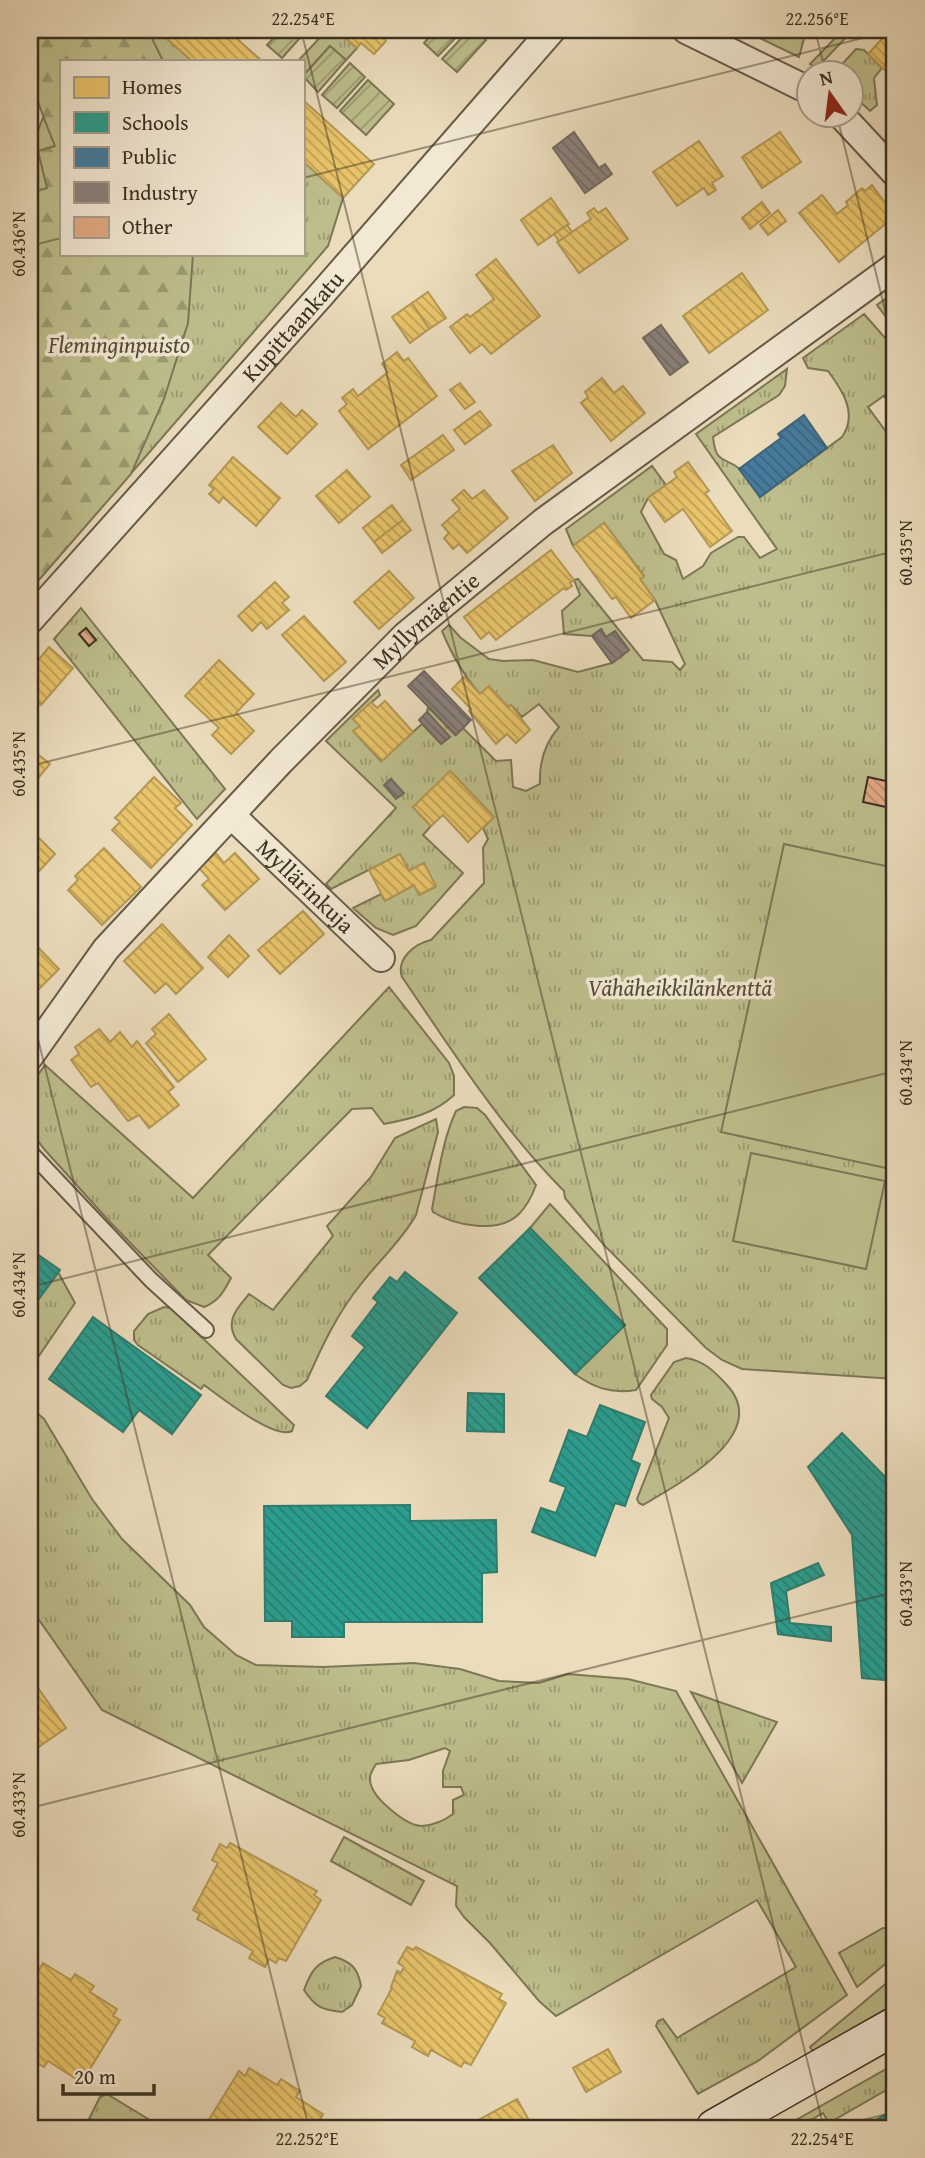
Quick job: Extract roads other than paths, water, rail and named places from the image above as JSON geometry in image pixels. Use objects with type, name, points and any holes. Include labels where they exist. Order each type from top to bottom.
[{"type":"street","name":"Kupittaankatu","points":[[30,620],[320,296],[552,30]]},
{"type":"street","points":[[686,30],[796,84]]},
{"type":"street","points":[[855,130],[895,173]]},
{"type":"street","name":"Myllymäentie","points":[[30,1056],[106,949],[365,674],[461,588],[552,515],[895,266]]},
{"type":"street","name":"Myllärinkuja","points":[[231,815],[381,958]]},
{"type":"street","points":[[715,2128],[895,2026]]},
{"type":"lane","points":[[30,1152],[151,1280],[206,1330]]},
{"type":"park label","name":"Fleminginpuisto","points":[[119,345]]},
{"type":"park label","name":"Vähäheikkilänkenttä","points":[[680,988]]}]
